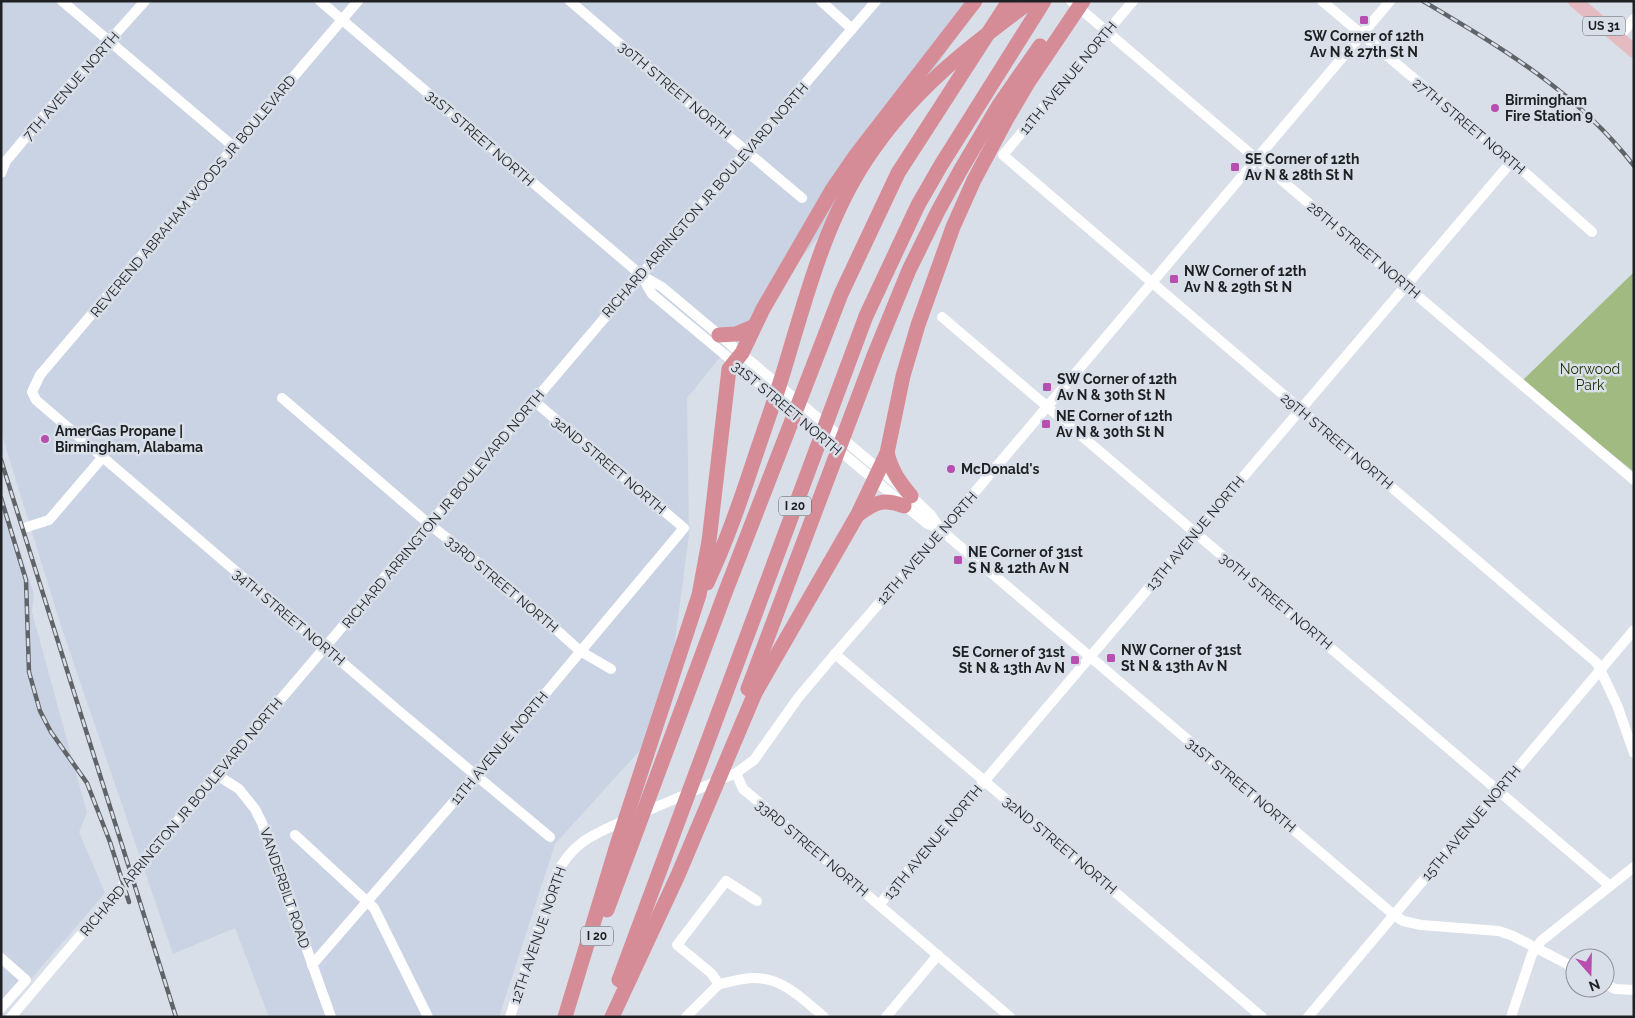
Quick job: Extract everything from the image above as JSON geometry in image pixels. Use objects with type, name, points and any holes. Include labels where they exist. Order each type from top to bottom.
[{"type":"highway","points":[[565,1017],[618,842],[692,616],[704,572],[729,369],[737,358],[819,211],[856,155],[975,1]]},
{"type":"highway","name":"I 20","points":[[565,1017],[638,830],[725,593],[840,294],[898,173],[1009,1]]},
{"type":"highway","points":[[692,616],[726,542],[772,410],[820,254],[842,201],[876,146],[921,90],[959,55],[1031,1]]},
{"type":"highway","name":"I 20","points":[[606,1017],[866,316],[918,205],[1044,1]]},
{"type":"highway","points":[[683,861],[894,304],[955,179],[999,105],[1071,1]]},
{"type":"highway","points":[[612,1017],[683,861],[755,692],[858,514],[888,453],[903,376],[918,325],[953,227],[974,180],[1002,126],[1029,81],[1083,1]]},
{"type":"highway","points":[[719,335],[736,334],[753,327]]},
{"type":"highway","points":[[858,514],[869,506],[882,501],[908,501],[891,468],[888,453]]},
{"type":"main road","name":"US 31","points":[[1575,1],[1634,51]]},
{"type":"street","points":[[62,1],[234,147]]},
{"type":"street","name":"7TH AVENUE NORTH","points":[[1,173],[4,159],[145,1]]},
{"type":"street","name":"31ST STREET NORTH","points":[[320,1],[641,274],[662,287],[719,335],[737,358],[768,391],[846,457],[877,475]]},
{"type":"street","name":"REVEREND ABRAHAM WOODS JR BOULEVARD","points":[[32,392],[40,375],[358,1]]},
{"type":"street","name":"30TH STREET NORTH","points":[[570,1],[663,82],[802,198]]},
{"type":"street","points":[[821,1],[852,29]]},
{"type":"street","name":"RICHARD ARRINGTON JR BOULEVARD NORTH","points":[[11,1017],[641,274],[876,1]]},
{"type":"street","name":"28TH STREET NORTH","points":[[1071,1],[1634,480]]},
{"type":"street","name":"11TH AVENUE NORTH","points":[[1004,155],[1133,1]]},
{"type":"street","name":"27TH STREET NORTH","points":[[1322,1],[1512,161],[1592,232]]},
{"type":"street","name":"12TH AVENUE NORTH","points":[[510,1017],[555,877],[571,851],[580,843],[613,826],[732,774],[748,765],[759,754],[798,698],[1048,407],[1390,1]]},
{"type":"street","points":[[1618,38],[1634,19]]},
{"type":"street","name":"29TH STREET NORTH","points":[[1004,155],[1596,662],[1617,705],[1634,753]]},
{"type":"street","name":"13TH AVENUE NORTH","points":[[879,905],[1512,161]]},
{"type":"street","name":"31ST STREET NORTH","points":[[641,274],[652,294],[737,358],[773,380],[850,446],[877,475],[908,501],[931,515],[942,531],[1394,915],[1403,921],[1421,925],[1499,931],[1513,936],[1565,963]]},
{"type":"street","name":"30TH STREET NORTH","points":[[942,317],[1610,886]]},
{"type":"street","name":"34TH STREET NORTH","points":[[32,392],[36,400],[102,458],[550,837]]},
{"type":"street","name":"33RD STREET NORTH","points":[[282,398],[429,524],[510,588],[580,651],[611,669]]},
{"type":"street","name":"32ND STREET NORTH","points":[[534,401],[684,528]]},
{"type":"street","points":[[28,527],[48,520],[102,458]]},
{"type":"street","name":"11TH AVENUE NORTH","points":[[312,965],[477,775],[684,528]]},
{"type":"street","name":"15TH AVENUE NORTH","points":[[1308,1017],[1634,630]]},
{"type":"street","name":"32ND STREET NORTH","points":[[835,654],[1262,1017]]},
{"type":"street","name":"33RD STREET NORTH","points":[[732,774],[748,794],[1010,1017]]},
{"type":"street","name":"VANDERBILT ROAD","points":[[217,775],[239,789],[255,809],[262,823],[331,1017]]},
{"type":"street","points":[[295,835],[368,900],[374,908],[428,1017]]},
{"type":"street","points":[[1511,1017],[1532,954],[1541,941],[1634,867]]},
{"type":"street","points":[[719,984],[711,973],[677,945],[726,881],[758,901]]},
{"type":"street","points":[[886,1017],[938,956]]},
{"type":"street","points":[[1,958],[26,980],[1,1008]]},
{"type":"street","points":[[686,1017],[719,984],[754,978],[784,985],[797,993],[824,1017]]},
{"type":"street","points":[[1615,989],[1634,990]]},
{"type":"shaded area","points":[[1,1],[981,1],[824,230],[687,398],[689,535],[671,671],[642,748],[555,844],[499,1017],[269,1017],[235,928],[173,954],[61,626],[1,432]]},
{"type":"shaded area","points":[[1,492],[34,594],[32,612],[87,813],[79,832],[105,893],[1,1014]]},
{"type":"green space","name":"Norwood Park","points":[[1634,272],[1634,472],[1522,381]]},
{"type":"railway","points":[[1423,1],[1537,73],[1588,116],[1634,166]]},
{"type":"railway","points":[[1,460],[176,1017]]},
{"type":"railway","points":[[1,498],[26,580],[29,672],[40,711],[51,732],[87,783],[110,842],[129,902]]},
{"type":"place","name":"SW Corner of 12th Av N & 27th St N","points":[[1364,20]]},
{"type":"place","name":"Birmingham Fire Station 9","points":[[1495,108]]},
{"type":"place","name":"SE Corner of 12th Av N & 28th St N","points":[[1235,167]]},
{"type":"place","name":"NW Corner of 12th Av N & 29th St N","points":[[1174,279]]},
{"type":"place","name":"SW Corner of 12th Av N & 30th St N","points":[[1047,387]]},
{"type":"place","name":"NE Corner of 12th Av N & 30th St N","points":[[1046,424]]},
{"type":"place","name":"AmerGas Propane | Birmingham, Alabama","points":[[45,439]]},
{"type":"place","name":"McDonald's","points":[[951,469]]},
{"type":"place","name":"NE Corner of 31st S N & 12th Av N","points":[[958,560]]},
{"type":"place","name":"NW Corner of 31st St N & 13th Av N","points":[[1111,658]]},
{"type":"place","name":"SE Corner of 31st St N & 13th Av N","points":[[1075,660]]}]
